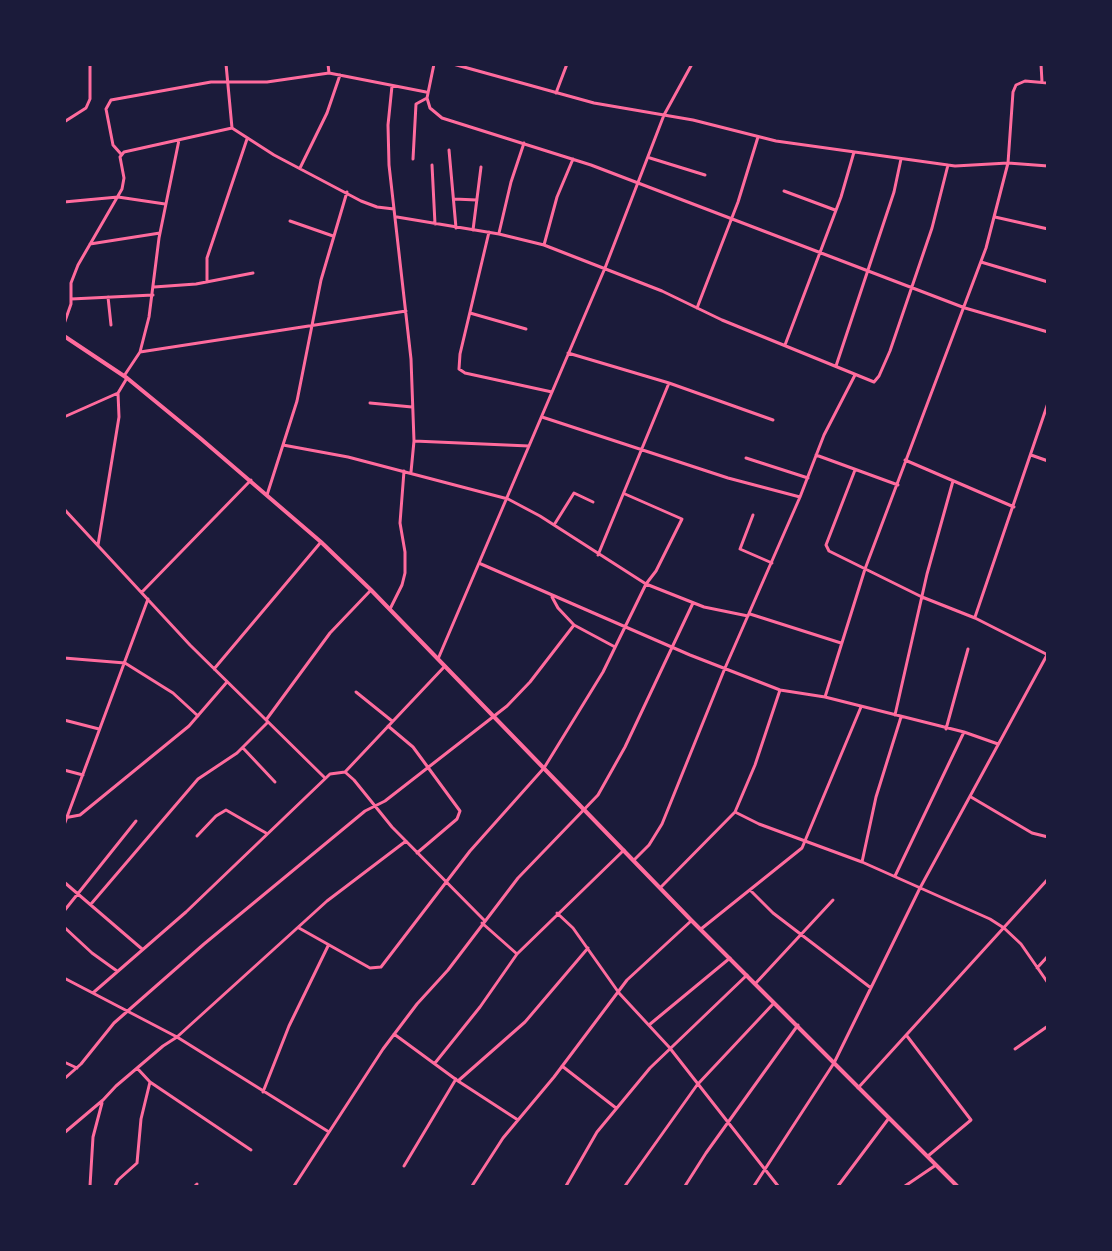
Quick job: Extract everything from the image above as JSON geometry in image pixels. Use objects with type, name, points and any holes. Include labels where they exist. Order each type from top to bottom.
[{"type":"main road","points":[[64,336],[126,377],[251,480],[321,542],[390,609],[660,888],[957,1186]]},
{"type":"street","points":[[64,122],[86,108],[91,89],[90,64]]},
{"type":"street","points":[[226,64],[232,128],[247,139],[369,204],[394,209]]},
{"type":"street","points":[[328,64],[329,74]]},
{"type":"street","points":[[434,64],[426,92],[430,108],[442,118],[573,159],[820,250],[965,308],[1047,332]]},
{"type":"street","points":[[453,64],[556,93],[758,137],[948,165],[1047,166]]},
{"type":"street","points":[[556,93],[567,64]]},
{"type":"street","points":[[438,659],[481,564],[650,158],[664,115],[692,64]]},
{"type":"street","points":[[1041,64],[1042,82]]},
{"type":"street","points":[[64,324],[71,300],[73,276],[118,197],[124,178],[121,154],[113,145],[106,110],[111,100],[211,82],[267,82],[329,74],[426,92]]},
{"type":"street","points":[[300,168],[327,113],[340,75]]},
{"type":"street","points":[[825,697],[865,569],[965,308],[995,217],[1008,164],[1016,85],[1025,81],[1047,83]]},
{"type":"street","points":[[392,86],[388,141],[406,311],[414,441],[411,472]]},
{"type":"street","points":[[413,159],[416,104],[427,98]]},
{"type":"street","points":[[121,154],[232,128]]},
{"type":"street","points":[[698,308],[758,137]]},
{"type":"street","points":[[207,282],[206,267],[209,250],[247,139]]},
{"type":"street","points":[[98,546],[119,417],[118,393],[140,352],[153,295],[159,233],[179,140]]},
{"type":"street","points":[[499,234],[511,182],[524,143]]},
{"type":"street","points":[[449,150],[456,228]]},
{"type":"street","points":[[785,345],[836,210],[854,152]]},
{"type":"street","points":[[650,158],[705,175]]},
{"type":"street","points":[[544,245],[557,197],[573,159]]},
{"type":"street","points":[[836,366],[894,192],[901,159]]},
{"type":"street","points":[[432,165],[435,224]]},
{"type":"street","points":[[397,218],[489,232],[544,245],[604,268],[869,381],[877,380],[890,351],[932,228],[948,165]]},
{"type":"street","points":[[473,230],[481,167]]},
{"type":"street","points":[[267,495],[297,401],[333,236],[346,192]]},
{"type":"street","points":[[784,192],[836,210]]},
{"type":"street","points":[[64,202],[118,197],[165,204]]},
{"type":"street","points":[[453,199],[477,200]]},
{"type":"street","points":[[995,217],[1047,229]]},
{"type":"street","points":[[290,221],[333,236]]},
{"type":"street","points":[[489,232],[458,366],[461,372],[552,392]]},
{"type":"street","points":[[90,244],[159,233]]},
{"type":"street","points":[[981,261],[1047,282]]},
{"type":"street","points":[[154,287],[207,282],[253,273]]},
{"type":"street","points":[[71,300],[153,295]]},
{"type":"street","points":[[108,297],[111,325]]},
{"type":"street","points":[[140,352],[406,311]]},
{"type":"street","points":[[469,313],[526,328]]},
{"type":"street","points":[[568,353],[669,383],[773,420]]},
{"type":"street","points":[[634,860],[649,845],[662,824],[724,668],[772,563],[824,435],[855,374]]},
{"type":"street","points":[[598,555],[669,383]]},
{"type":"street","points":[[64,417],[118,393]]},
{"type":"street","points":[[370,403],[412,407]]},
{"type":"street","points":[[975,618],[1047,403]]},
{"type":"street","points":[[542,417],[728,478],[800,497]]},
{"type":"street","points":[[414,441],[529,446]]},
{"type":"street","points":[[283,445],[411,472],[508,499],[554,525],[646,584],[693,603],[749,615],[841,643]]},
{"type":"street","points":[[1030,455],[1047,461]]},
{"type":"street","points":[[816,456],[898,485]]},
{"type":"street","points":[[746,458],[808,478]]},
{"type":"street","points":[[905,460],[1014,507]]},
{"type":"street","points":[[754,1186],[809,1105],[834,1063],[920,888],[1047,655],[975,618],[922,597],[829,551],[826,545],[855,470]]},
{"type":"street","points":[[390,609],[402,585],[405,573],[405,552],[400,523],[404,471]]},
{"type":"street","points":[[142,592],[251,480]]},
{"type":"street","points":[[895,715],[922,597],[953,481]]},
{"type":"street","points":[[299,928],[370,968],[381,967],[470,851],[544,768],[603,672],[646,584],[656,571],[682,519],[625,494]]},
{"type":"street","points":[[554,525],[571,495],[582,495],[592,502]]},
{"type":"street","points":[[64,509],[214,669],[325,778]]},
{"type":"street","points":[[753,515],[740,549],[772,563]]},
{"type":"street","points":[[214,669],[321,542]]},
{"type":"street","points":[[481,564],[673,648],[780,690],[825,697],[964,732],[998,744]]},
{"type":"street","points":[[91,904],[198,779],[217,769],[243,748],[267,721],[330,633],[371,590]]},
{"type":"street","points":[[552,597],[558,608],[574,625],[615,647]]},
{"type":"street","points":[[64,825],[148,599]]},
{"type":"street","points":[[294,1186],[394,1034],[542,851],[598,795],[625,747],[693,603]]},
{"type":"street","points":[[64,1079],[77,1068],[106,1031],[302,862],[365,811],[378,806],[493,716],[530,682],[574,625]]},
{"type":"street","points":[[946,729],[968,649]]},
{"type":"street","points":[[64,658],[125,663],[173,693],[198,716]]},
{"type":"street","points":[[94,992],[186,912],[325,778],[330,774],[345,772],[445,666]]},
{"type":"street","points":[[66,818],[80,815],[189,726],[227,682]]},
{"type":"street","points":[[660,888],[735,812],[755,765],[780,690]]},
{"type":"street","points":[[356,692],[393,721]]},
{"type":"street","points":[[701,929],[796,855],[842,758],[861,707]]},
{"type":"street","points":[[862,861],[876,797],[901,717]]},
{"type":"street","points":[[64,720],[99,729]]},
{"type":"street","points":[[388,726],[402,735],[458,807],[460,815],[417,854]]},
{"type":"street","points":[[895,876],[964,732]]},
{"type":"street","points":[[243,748],[274,782]]},
{"type":"street","points":[[64,770],[83,775]]},
{"type":"street","points":[[345,772],[378,806],[417,854],[517,954]]},
{"type":"street","points":[[970,797],[1032,833],[1047,837]]},
{"type":"street","points":[[197,836],[216,816],[226,810],[266,833]]},
{"type":"street","points":[[735,812],[759,824],[862,861],[1004,928],[1021,944],[1047,983]]},
{"type":"street","points":[[64,911],[136,821]]},
{"type":"street","points":[[64,1133],[137,1068],[177,1037],[327,902],[405,841]]},
{"type":"street","points":[[435,1064],[480,1007],[517,954],[624,849]]},
{"type":"street","points":[[858,1088],[1047,879]]},
{"type":"street","points":[[64,882],[142,949]]},
{"type":"street","points":[[750,890],[773,913],[872,988]]},
{"type":"street","points":[[755,984],[833,900]]},
{"type":"street","points":[[557,913],[588,948],[619,993],[669,1047],[778,1186]]},
{"type":"street","points":[[472,1186],[503,1138],[562,1066],[627,980],[692,920]]},
{"type":"street","points":[[64,927],[92,953],[117,971]]},
{"type":"street","points":[[263,1093],[289,1026],[328,946]]},
{"type":"street","points":[[404,1166],[457,1080],[525,1022],[588,948]]},
{"type":"street","points":[[1037,968],[1047,956]]},
{"type":"street","points":[[649,1025],[730,958]]},
{"type":"street","points":[[566,1186],[597,1132],[616,1108],[669,1047],[747,975]]},
{"type":"street","points":[[64,978],[177,1037],[263,1093],[329,1132]]},
{"type":"street","points":[[625,1186],[697,1085],[774,1003]]},
{"type":"street","points":[[685,1186],[798,1026]]},
{"type":"street","points":[[1015,1048],[1047,1026]]},
{"type":"street","points":[[394,1034],[457,1080],[518,1120]]},
{"type":"street","points":[[907,1035],[971,1118],[970,1122],[928,1156]]},
{"type":"street","points":[[64,1062],[77,1068]]},
{"type":"street","points":[[562,1066],[616,1108]]},
{"type":"street","points":[[137,1068],[150,1082],[251,1150]]},
{"type":"street","points":[[115,1186],[118,1180],[136,1163],[141,1119],[150,1082]]},
{"type":"street","points":[[90,1186],[93,1137],[103,1100]]},
{"type":"street","points":[[838,1186],[889,1118]]},
{"type":"street","points":[[904,1186],[936,1165]]}]
